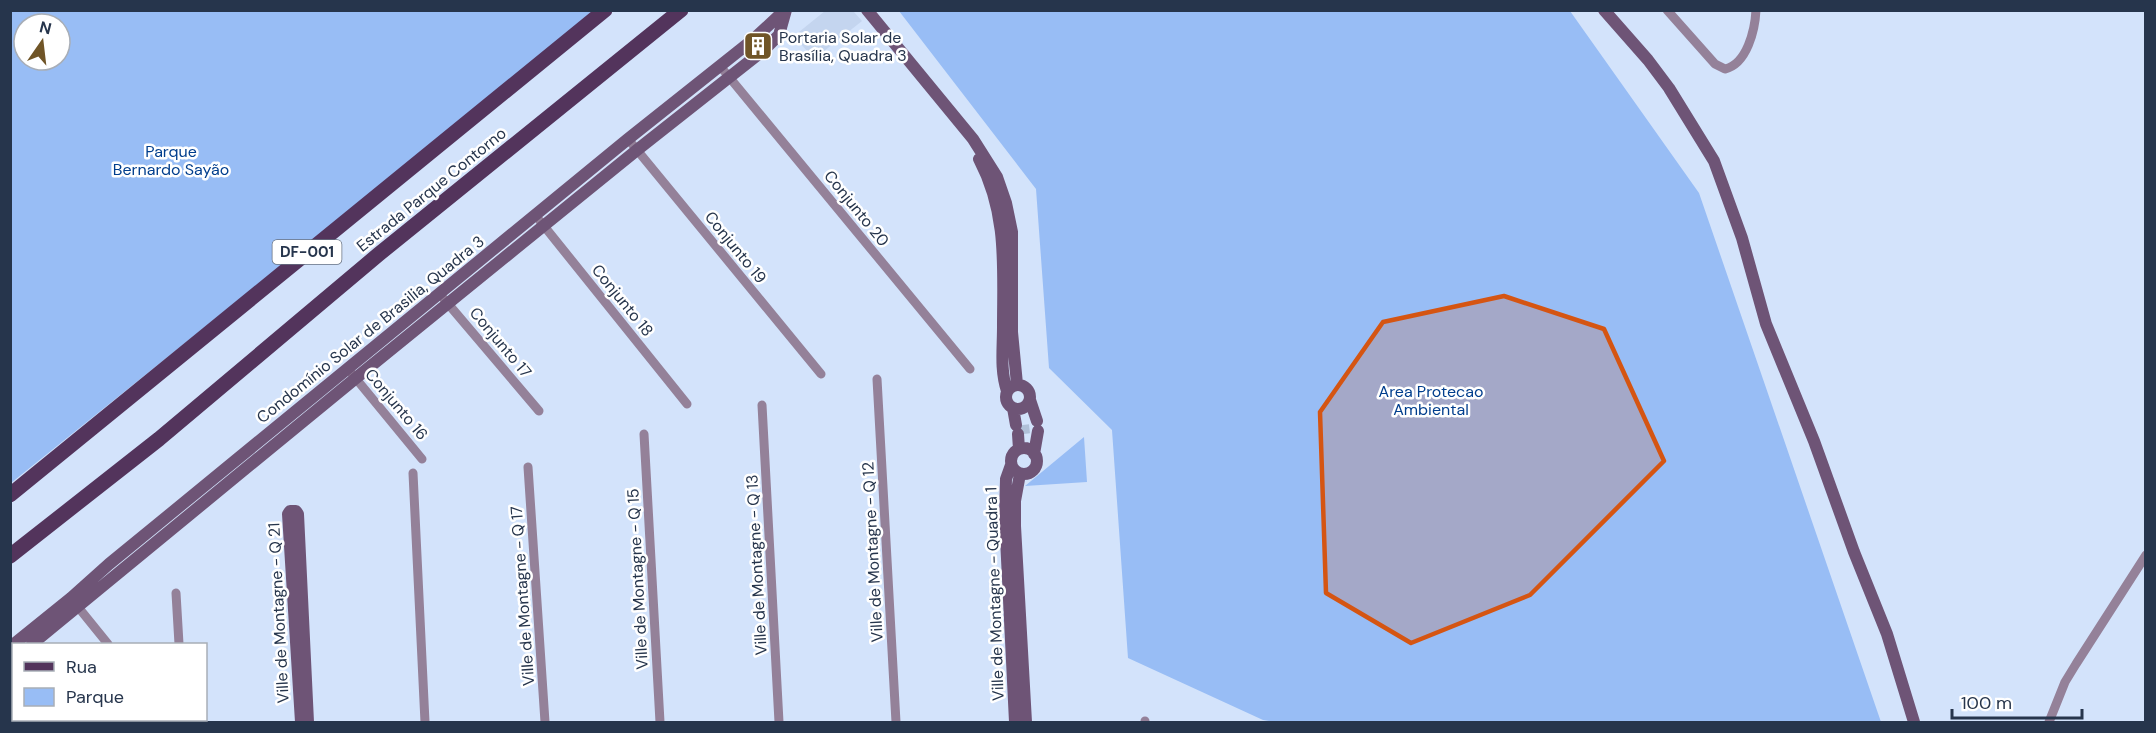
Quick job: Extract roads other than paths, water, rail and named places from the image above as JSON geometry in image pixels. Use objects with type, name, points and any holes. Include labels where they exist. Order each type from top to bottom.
[{"type":"main road","name":"Estrada Parque Contorno","points":[[10,495],[605,10]]},
{"type":"main road","name":"Estrada Parque Contorno","points":[[10,556],[159,439],[379,254],[681,10]]},
{"type":"street","name":"Condomínio Solar de Brasilia, Quadra 3","points":[[352,374],[439,293],[754,39],[786,10]]},
{"type":"street","name":"Condomínio Solar de Brasilia, Quadra 3","points":[[34,643],[75,603],[352,374],[448,304],[764,50],[779,35],[786,10]]},
{"type":"street","points":[[867,10],[958,122],[981,162],[999,213],[1003,280],[1002,367],[1012,388]]},
{"type":"street","points":[[1604,10],[1669,88],[1714,161],[1742,238],[1766,324],[1814,441],[1854,552],[1887,634],[1914,723]]},
{"type":"street","points":[[1667,10],[1719,68],[1728,69],[1739,59],[1750,41],[1756,10]]},
{"type":"street","name":"Conjunto 20","points":[[720,66],[970,369]]},
{"type":"street","name":"Conjunto 19","points":[[628,139],[821,374]]},
{"type":"street","name":"Conjunto 18","points":[[536,215],[687,404]]},
{"type":"street","name":"Conjunto 17","points":[[439,293],[539,411]]},
{"type":"street","name":"Conjunto 16","points":[[352,374],[422,459]]},
{"type":"street","name":"Ville de Montagne - Q 12","points":[[878,379],[896,723]]},
{"type":"street","points":[[1012,388],[1026,387],[1029,391],[1037,426],[1026,451]]},
{"type":"street","points":[[1012,388],[1006,399],[1016,408],[1026,451],[1036,462],[1034,470],[1030,472],[1016,469],[1012,455],[1026,451]]},
{"type":"street","points":[[1016,408],[1027,404],[1030,400]]},
{"type":"street","name":"Ville de Montagne - Q 13","points":[[762,405],[779,723]]},
{"type":"street","name":"Ville de Montagne - Q 15","points":[[644,434],[660,723]]},
{"type":"street","name":"Ville de Montagne - Q 17","points":[[528,467],[545,723]]},
{"type":"street","name":"Ville de Montagne - Quadra 1","points":[[1015,723],[1016,469]]},
{"type":"street","points":[[413,473],[425,723]]},
{"type":"street","name":"Ville de Montagne - Q 21","points":[[301,723],[288,514],[290,511],[298,512],[308,723]]},
{"type":"street","points":[[2049,723],[2065,682],[2145,555]]},
{"type":"street","points":[[176,593],[179,643]]},
{"type":"street","name":"Ville de Montagne - Quadra 1","points":[[1015,601],[1026,723]]},
{"type":"street","name":"Condomínio Solar de Brasilia, Quadra 3","points":[[17,643],[75,603]]},
{"type":"street","points":[[75,603],[106,643]]},
{"type":"tunnel","points":[[1023,425],[1024,434]]},
{"type":"place","name":"Portaria Solar de Brasília, Quadra 3","points":[[758,46]]},
{"type":"park label","name":"Parque Bernardo Sayão","points":[[171,160]]},
{"type":"park label","name":"Area Protecao Ambiental","points":[[1431,400]]}]
